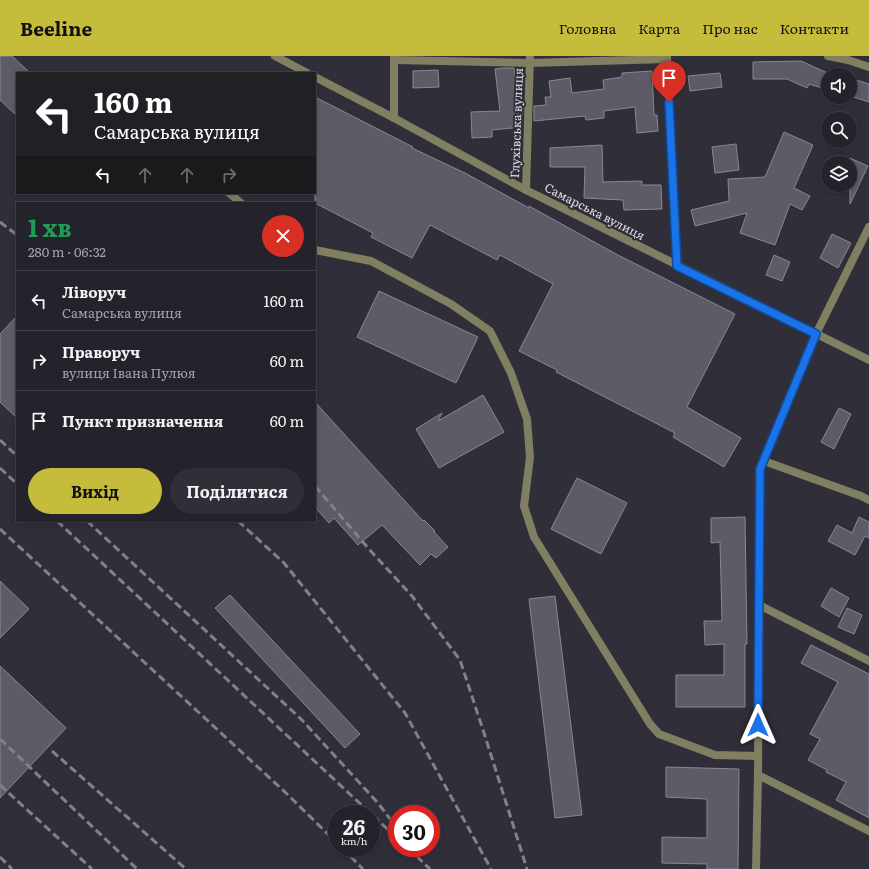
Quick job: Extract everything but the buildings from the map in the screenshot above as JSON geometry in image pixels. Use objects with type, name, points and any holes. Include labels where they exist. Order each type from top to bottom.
[{"type":"street","points":[[274,56],[305,72]]},
{"type":"street","points":[[828,56],[848,60],[869,67]]},
{"type":"street","points":[[394,118],[394,58],[530,60],[667,57],[677,266]]},
{"type":"street","name":"Глухівська вулиця","points":[[526,190],[530,60]]},
{"type":"street","name":"Самарська вулиця","points":[[316,78],[526,190],[869,360]]},
{"type":"street","points":[[230,194],[240,202]]},
{"type":"street","points":[[756,869],[760,469],[816,334],[869,227]]},
{"type":"street","points":[[316,250],[371,261],[451,304],[490,331],[511,373],[527,419],[530,457],[524,506],[534,537],[650,724],[659,734],[715,755],[758,756]]},
{"type":"street","points":[[764,461],[869,500]]},
{"type":"street","points":[[759,604],[869,661]]},
{"type":"street","points":[[758,775],[869,832]]},
{"type":"railway","points":[[0,222],[16,234]]},
{"type":"railway","points":[[0,440],[16,455]]},
{"type":"railway","points":[[0,468],[16,483]]},
{"type":"railway","points":[[316,487],[368,548],[412,596],[460,660],[527,869]]},
{"type":"railway","points":[[58,522],[388,830]]},
{"type":"railway","points":[[88,522],[301,719],[378,803],[388,816]]},
{"type":"railway","points":[[239,522],[284,563],[405,713],[491,869]]},
{"type":"railway","points":[[0,529],[286,793],[328,834]]},
{"type":"railway","points":[[0,739],[137,869]]},
{"type":"railway","points":[[52,751],[186,869]]},
{"type":"railway","points":[[0,785],[92,869]]},
{"type":"railway","points":[[0,857],[12,869]]},
{"type":"railway","points":[[351,857],[363,869]]},
{"type":"railway","points":[[417,857],[430,869]]},
{"type":"route","points":[[669,102],[677,266],[816,334],[760,469],[758,725]]}]
